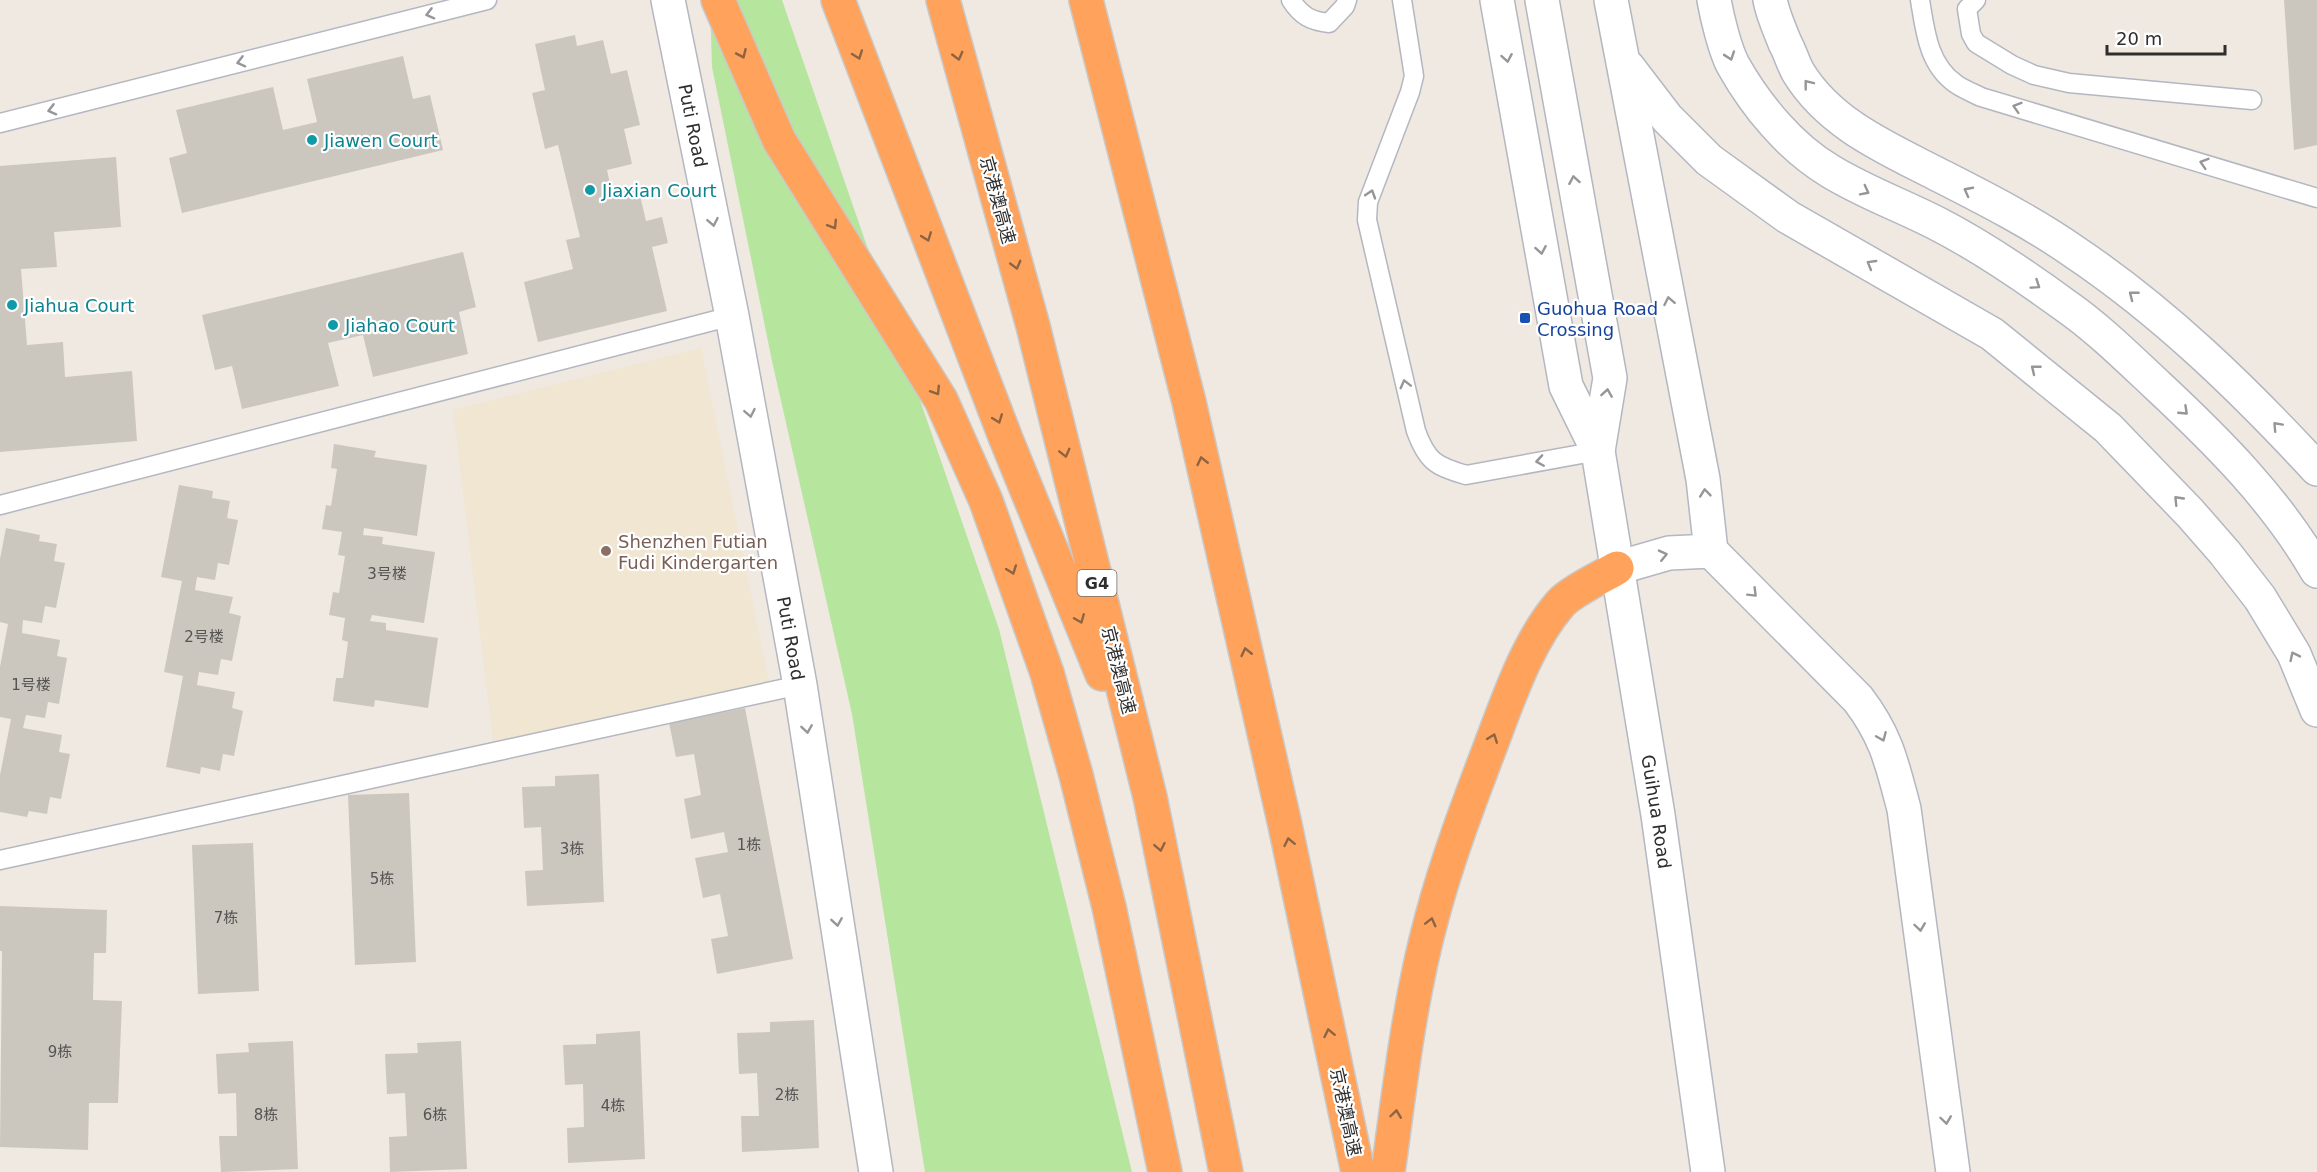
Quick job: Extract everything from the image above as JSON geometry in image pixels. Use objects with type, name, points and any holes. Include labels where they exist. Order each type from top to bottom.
[{"type":"highway","points":[[718,0],[779,140],[941,400],[986,501],[1047,673],[1076,776],[1109,907],[1165,1172]]},
{"type":"highway","points":[[838,0],[1006,439],[1062,573],[1150,797]]},
{"type":"highway","name":"京港澳高速","points":[[943,0],[1033,326],[1150,797],[1226,1172]]},
{"type":"highway","name":"京港澳高速","points":[[1086,0],[1191,413],[1286,825],[1358,1172]]},
{"type":"highway","points":[[1388,1172],[1411,1011],[1429,930],[1456,834],[1504,708],[1541,632],[1561,603],[1617,568]]},
{"type":"street","name":"Puti Road","points":[[668,0],[732,316],[800,685],[876,1172]]},
{"type":"street","points":[[1497,0],[1566,386],[1598,451]]},
{"type":"street","points":[[1542,0],[1610,378],[1598,451]]},
{"type":"street","points":[[1611,0],[1703,479],[1711,551],[1858,699],[1877,724],[1890,755],[1904,809],[1953,1172]]},
{"type":"street","points":[[1714,0],[1732,64],[1765,112],[1791,141],[1828,170],[1936,224],[2002,262],[2068,306],[2129,358],[2204,429],[2260,490],[2298,539],[2317,571]]},
{"type":"street","points":[[1770,0],[1773,14],[1798,72],[1821,101],[1851,128],[1890,151],[2030,223],[2074,251],[2191,343],[2257,404],[2317,468]]},
{"type":"street","points":[[1623,61],[1667,118],[1709,160],[1788,217],[1992,334],[2108,428],[2190,513],[2260,598],[2294,654],[2317,710]]},
{"type":"street","name":"Guihua Road","points":[[1598,451],[1658,815],[1708,1172]]},
{"type":"street","points":[[1617,568],[1669,553],[1711,551]]},
{"type":"lane","points":[[0,123],[487,0]]},
{"type":"lane","points":[[1291,0],[1302,14],[1314,21],[1329,23],[1345,6],[1347,0]]},
{"type":"lane","points":[[1402,0],[1414,76],[1368,202],[1367,220],[1416,431],[1423,450],[1433,461],[1448,470],[1466,475],[1598,451]]},
{"type":"lane","points":[[1920,0],[1928,45],[1939,67],[1955,84],[1981,97],[2317,198]]},
{"type":"lane","points":[[1976,0],[1967,9],[1971,34],[1976,44],[2034,75],[2068,83],[2252,100]]},
{"type":"lane","points":[[0,505],[732,316]]},
{"type":"lane","points":[[0,860],[800,685]]},
{"type":"shaded area","name":"Shenzhen Futian Fudi Kindergarten","points":[[701,348],[771,692],[494,749],[453,410]]},
{"type":"green space","points":[[710,0],[782,0],[999,629],[1132,1172],[925,1172],[852,714],[772,361],[712,67]]},
{"type":"building","points":[[2284,0],[2317,0],[2317,145],[2294,150]]},
{"type":"building","name":"Jiaxian Court","points":[[575,35],[577,46],[603,40],[611,74],[627,70],[640,125],[624,129],[632,164],[607,170],[612,193],[638,187],[646,221],[662,217],[668,243],[652,247],[667,311],[538,342],[524,282],[573,269],[566,240],[580,237],[558,145],[545,149],[532,93],[545,90],[535,44]]},
{"type":"building","name":"Jiawen Court","points":[[403,56],[413,99],[430,95],[443,150],[182,213],[169,158],[187,153],[176,110],[273,87],[283,130],[317,122],[307,79]]},
{"type":"building","name":"Jiahua Court","points":[[116,157],[121,227],[54,232],[57,267],[21,269],[27,345],[63,342],[65,377],[132,371],[137,441],[0,452],[0,166]]},
{"type":"building","name":"Jiahao Court","points":[[463,252],[476,307],[459,312],[468,354],[373,377],[363,335],[328,343],[339,386],[242,409],[232,366],[215,370],[202,315]]},
{"type":"building","points":[[334,444],[376,451],[374,457],[427,465],[417,536],[364,528],[363,535],[383,537],[382,544],[435,552],[424,623],[372,615],[370,621],[386,623],[386,630],[438,638],[428,708],[375,700],[374,707],[333,701],[336,678],[343,678],[348,642],[342,640],[345,618],[329,615],[333,592],[339,593],[345,556],[338,555],[342,532],[322,529],[326,505],[331,506],[337,469],[331,468]]},
{"type":"building","points":[[179,485],[213,491],[212,498],[230,501],[227,518],[238,520],[229,565],[218,563],[215,580],[197,577],[195,590],[233,597],[229,613],[241,616],[232,661],[221,659],[218,675],[199,672],[197,685],[235,692],[232,708],[243,711],[234,756],[223,754],[220,771],[201,767],[200,774],[166,767],[183,676],[164,672],[182,581],[161,577]]},
{"type":"building","points":[[6,528],[40,535],[39,541],[57,544],[54,561],[65,563],[56,608],[45,606],[42,623],[23,620],[22,633],[60,640],[57,656],[67,658],[59,704],[48,702],[45,718],[26,715],[23,728],[62,735],[59,752],[70,754],[61,799],[50,797],[47,814],[29,811],[27,817],[0,812],[0,775],[11,719],[0,717],[0,667],[8,624],[0,622],[0,559]]},
{"type":"building","points":[[745,708],[793,959],[717,974],[711,939],[728,936],[720,894],[703,898],[695,858],[728,852],[724,832],[691,839],[684,799],[701,795],[694,754],[676,757],[669,723]]},
{"type":"building","points":[[599,774],[604,902],[527,906],[525,871],[543,870],[541,827],[524,828],[522,787],[555,786],[555,776]]},
{"type":"building","points":[[409,793],[416,962],[355,965],[348,795]]},
{"type":"building","points":[[253,843],[259,991],[198,994],[192,845]]},
{"type":"building","points":[[0,906],[107,910],[106,953],[94,953],[93,1000],[122,1001],[118,1103],[89,1103],[88,1150],[0,1147],[2,951],[0,951]]},
{"type":"building","points":[[814,1020],[819,1148],[742,1152],[741,1116],[759,1116],[757,1073],[739,1074],[737,1033],[770,1032],[770,1022]]},
{"type":"building","points":[[640,1031],[645,1159],[568,1163],[567,1128],[584,1127],[583,1084],[565,1085],[563,1045],[596,1044],[596,1034]]},
{"type":"building","points":[[293,1041],[298,1169],[221,1172],[219,1136],[237,1136],[236,1093],[218,1094],[216,1054],[249,1052],[248,1043]]},
{"type":"building","points":[[461,1041],[467,1169],[390,1172],[389,1137],[407,1136],[405,1093],[387,1094],[385,1054],[418,1053],[417,1043]]},
{"type":"place","name":"Jiawen Court","points":[[312,140]]},
{"type":"place","name":"Jiaxian Court","points":[[590,190]]},
{"type":"place","name":"Jiahua Court","points":[[12,305]]},
{"type":"place","name":"Guohua Road Crossing","points":[[1525,318]]},
{"type":"place","name":"Jiahao Court","points":[[333,325]]},
{"type":"place","name":"Shenzhen Futian Fudi Kindergarten","points":[[606,551]]}]
